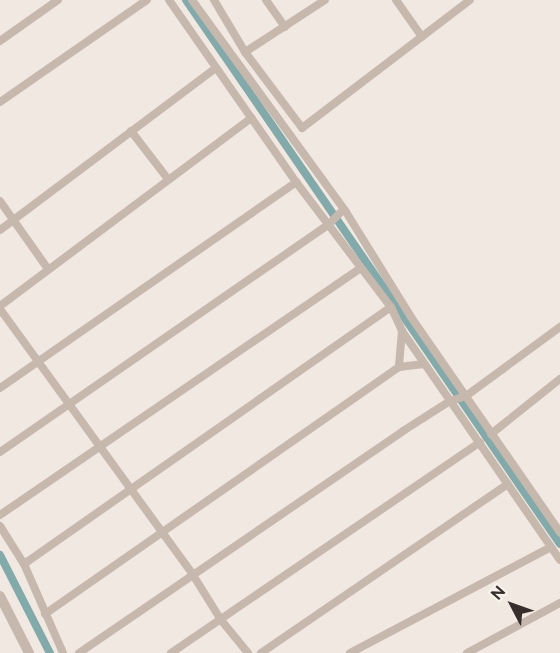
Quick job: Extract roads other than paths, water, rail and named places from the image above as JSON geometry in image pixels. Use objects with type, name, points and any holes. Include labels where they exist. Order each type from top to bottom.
[{"type":"street","points":[[0,41],[58,0]]},
{"type":"street","points":[[0,102],[147,0]]},
{"type":"street","points":[[169,0],[296,182],[391,308],[402,331],[424,364],[560,560]]},
{"type":"street","points":[[192,0],[344,210],[411,317],[560,532]]},
{"type":"street","points":[[214,0],[245,52],[302,128],[470,0]]},
{"type":"street","points":[[266,0],[285,27]]},
{"type":"street","points":[[245,52],[285,27],[313,4],[325,0]]},
{"type":"street","points":[[396,0],[422,37]]},
{"type":"street","points":[[0,230],[216,68]]},
{"type":"street","points":[[248,653],[221,620],[193,575],[99,448],[0,307],[251,118]]},
{"type":"street","points":[[131,131],[168,179]]},
{"type":"street","points":[[0,388],[296,182]]},
{"type":"street","points":[[0,201],[48,269]]},
{"type":"street","points":[[0,452],[70,406],[328,225],[344,210]]},
{"type":"street","points":[[0,515],[361,268]]},
{"type":"street","points":[[24,564],[391,308]]},
{"type":"street","points":[[79,653],[450,400],[466,396],[560,327]]},
{"type":"street","points":[[399,367],[402,331]]},
{"type":"street","points":[[45,614],[399,367],[424,364]]},
{"type":"street","points":[[491,434],[560,379]]},
{"type":"street","points":[[171,653],[480,442]]},
{"type":"street","points":[[261,653],[508,484]]},
{"type":"street","points":[[0,526],[24,564],[63,653]]},
{"type":"street","points":[[350,653],[551,547]]},
{"type":"street","points":[[0,596],[29,653]]},
{"type":"street","points":[[467,653],[560,603]]},
{"type":"waterway","points":[[186,0],[560,544]]},
{"type":"waterway","points":[[0,555],[50,653]]}]
